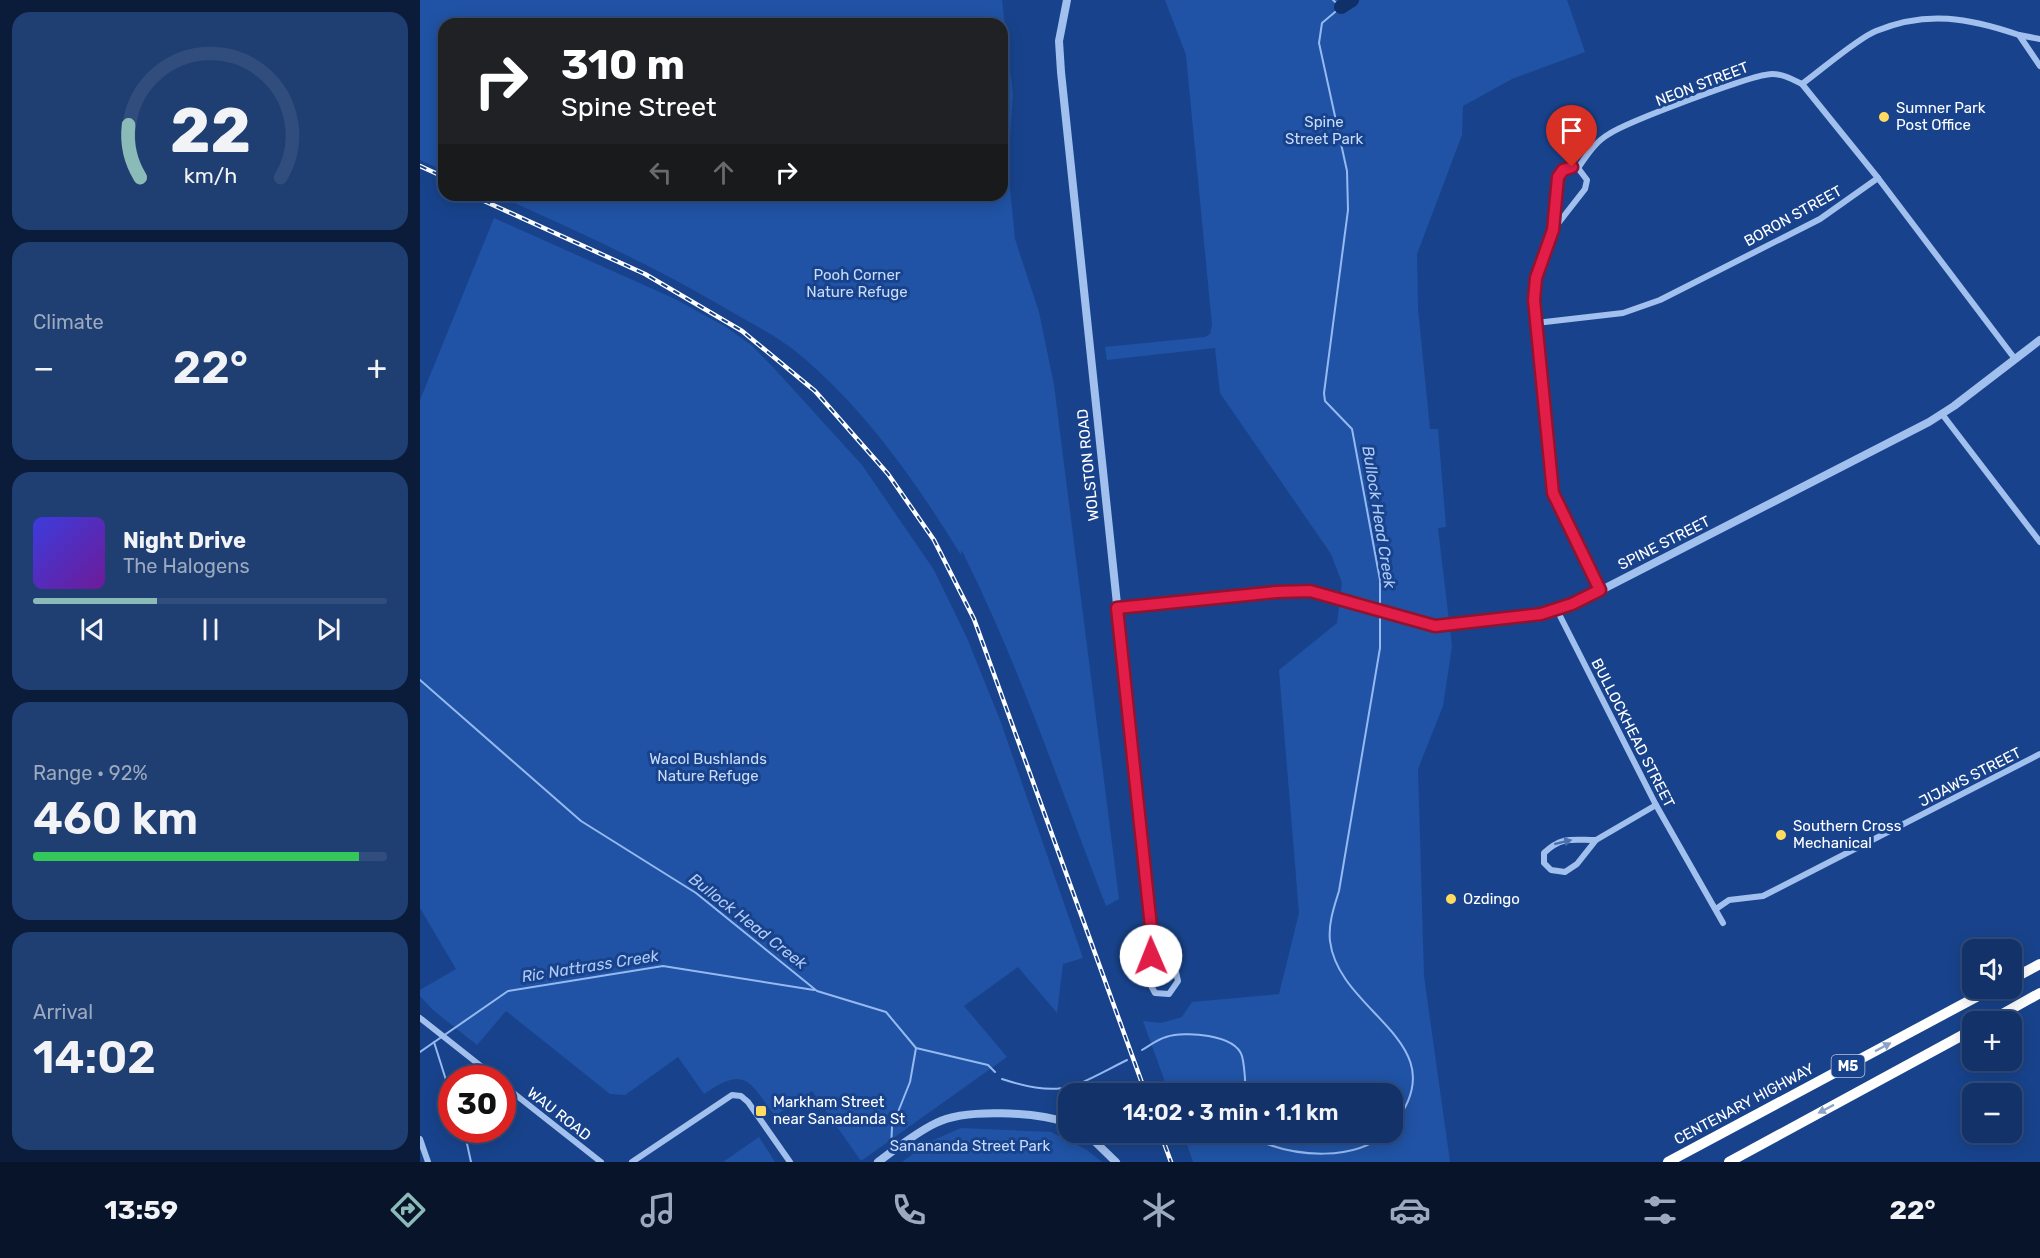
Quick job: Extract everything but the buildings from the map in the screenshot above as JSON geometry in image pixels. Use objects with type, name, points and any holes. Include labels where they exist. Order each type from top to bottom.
[{"type":"highway","points":[[2022,974],[2040,964]]},
{"type":"highway","points":[[2008,1011],[2040,993]]},
{"type":"highway","name":"CENTENARY HIGHWAY","points":[[1668,1162],[1972,999]]},
{"type":"highway","name":"M5","points":[[1729,1162],[1962,1035]]},
{"type":"street","name":"WOLSTON ROAD","points":[[1067,0],[1061,24],[1060,66],[1151,927],[1148,981],[1155,993],[1169,994],[1178,981],[1176,972],[1151,927]]},
{"type":"street","points":[[2015,359],[1878,178],[1802,84],[1875,31],[1928,17],[1978,21],[2040,39]]},
{"type":"street","points":[[2019,34],[2040,66]]},
{"type":"street","name":"NEON STREET","points":[[1600,590],[1553,493],[1534,288],[1553,230],[1558,177],[1563,170],[1578,168],[1596,144],[1609,134],[1736,84],[1772,74],[1785,76],[1802,84]]},
{"type":"street","name":"NEON STREET","points":[[1553,230],[1585,189],[1587,180],[1578,168]]},
{"type":"street","name":"BORON STREET","points":[[1536,323],[1623,313],[1660,300],[1820,219],[1878,178]]},
{"type":"street","name":"SPINE STREET","points":[[1117,608],[1290,590],[1310,591],[1435,626],[1557,610],[1942,414],[2040,340]]},
{"type":"street","points":[[1942,414],[2040,542]]},
{"type":"street","name":"BULLOCKHEAD STREET","points":[[1557,610],[1656,805],[1716,909]]},
{"type":"street","name":"JIJAWS STREET","points":[[1716,909],[1729,900],[1763,896],[2040,754]]},
{"type":"street","points":[[1596,840],[1565,840],[1555,843],[1544,854],[1544,863],[1551,870],[1565,872],[1577,864],[1596,840],[1656,805]]},
{"type":"street","points":[[1716,909],[1723,923]]},
{"type":"street","points":[[420,1017],[479,1065]]},
{"type":"street","name":"WAU ROAD","points":[[516,1095],[601,1162]]},
{"type":"street","points":[[632,1162],[732,1095],[741,1096],[748,1101],[790,1162]]},
{"type":"street","points":[[879,1161],[938,1122],[959,1117],[1034,1116],[1058,1121]]},
{"type":"street","points":[[420,1139],[428,1162]]},
{"type":"street","points":[[1096,1143],[1116,1162]]},
{"type":"green space","points":[[420,0],[1002,0],[1004,18],[438,18],[438,168],[420,160]]},
{"type":"green space","name":"Spine Street Park","points":[[1165,0],[1567,0],[1585,52],[1512,79],[1463,106],[1462,135],[1417,254],[1418,309],[1430,429],[1438,429],[1446,527],[1438,528],[1452,646],[1443,706],[1418,769],[1424,976],[1450,1162],[1193,1162],[1186,1143],[1403,1143],[1403,1083],[1165,1083],[1143,1021],[1161,1023],[1182,1017],[1192,1002],[1279,994],[1299,913],[1279,670],[1337,623],[1342,583],[1331,554],[1220,393],[1215,348],[1107,360],[1105,347],[1205,337],[1210,334],[1212,325],[1186,55]]},
{"type":"green space","points":[[1008,51],[1013,94],[1008,167]]},
{"type":"green space","name":"Pooh Corner Nature Refuge","points":[[1008,167],[1015,239],[1039,312],[1054,385],[1119,899],[1106,906],[1039,728],[984,596],[963,553],[961,550],[961,555],[888,448],[846,398],[790,347],[697,292],[510,201],[1008,201]]},
{"type":"green space","name":"Wacol Bushlands Nature Refuge","points":[[494,218],[673,298],[726,327],[751,345],[862,465],[934,570],[967,638],[1000,720],[1083,958],[1063,964],[1057,1013],[1018,967],[964,1006],[1007,1057],[861,1161],[812,1091],[775,1116],[759,1094],[745,1081],[729,1080],[704,1094],[678,1057],[625,1095],[610,1094],[506,1011],[477,1045],[433,1010],[420,996],[420,990],[456,969],[420,908],[420,400]]},
{"type":"green space","name":"Sanananda Street Park","points":[[961,1128],[1051,1132],[1058,1136],[1058,1143],[1073,1143],[1087,1150],[1102,1162],[902,1162],[929,1142]]},
{"type":"green space","points":[[759,1137],[775,1162],[723,1162]]},
{"type":"waterway","name":"Bullock Head Creek","points":[[1333,0],[1341,7],[1322,23],[1319,43],[1347,171],[1348,210],[1324,393],[1325,401],[1352,429],[1380,580],[1380,607]]},
{"type":"waterway","points":[[1341,7],[1352,0]]},
{"type":"waterway","name":"Bullock Head Creek","points":[[1380,613],[1380,648],[1339,891],[1332,916],[1330,941],[1338,967],[1353,989],[1405,1050],[1413,1072],[1410,1098],[1403,1109]]},
{"type":"waterway","name":"Bullock Head Creek","points":[[420,680],[581,821],[696,893],[817,991],[886,1012],[916,1048],[988,1065],[995,1072]]},
{"type":"waterway","name":"Ric Nattrass Creek","points":[[420,1052],[508,991],[663,966],[814,990]]},
{"type":"waterway","name":"Bullock Head Creek","points":[[1142,1050],[1163,1038],[1174,1035],[1197,1035],[1220,1039],[1238,1049],[1242,1056],[1245,1083]]},
{"type":"waterway","points":[[434,1042],[441,1065]]},
{"type":"waterway","points":[[891,1150],[892,1127],[910,1082],[916,1048]]},
{"type":"waterway","name":"Bullock Head Creek","points":[[1002,1079],[1023,1085],[1054,1089],[1080,1083],[1127,1060]]},
{"type":"waterway","points":[[467,1143],[471,1162]]},
{"type":"waterway","name":"Bullock Head Creek","points":[[1264,1143],[1289,1150],[1324,1154],[1342,1152],[1372,1143]]},
{"type":"railway","points":[[420,166],[438,174]]},
{"type":"railway","points":[[484,201],[645,274],[742,331],[815,391],[888,474],[934,540],[974,619],[1142,1083]]},
{"type":"railway","points":[[1164,1143],[1171,1162]]},
{"type":"place","name":"Sumner Park Post Office","points":[[1884,117]]},
{"type":"place","name":"Southern Cross Mechanical","points":[[1781,835]]},
{"type":"place","name":"Ozdingo","points":[[1451,899]]},
{"type":"place","name":"Markham Street near Sanadanda St","points":[[761,1111]]},
{"type":"route","points":[[1151,956],[1151,927],[1117,608],[1290,590],[1310,591],[1331,595],[1435,626],[1541,614],[1572,604],[1600,590],[1553,493],[1549,473],[1534,300],[1536,278],[1553,230],[1556,212],[1555,187],[1563,170],[1572,167]]}]
